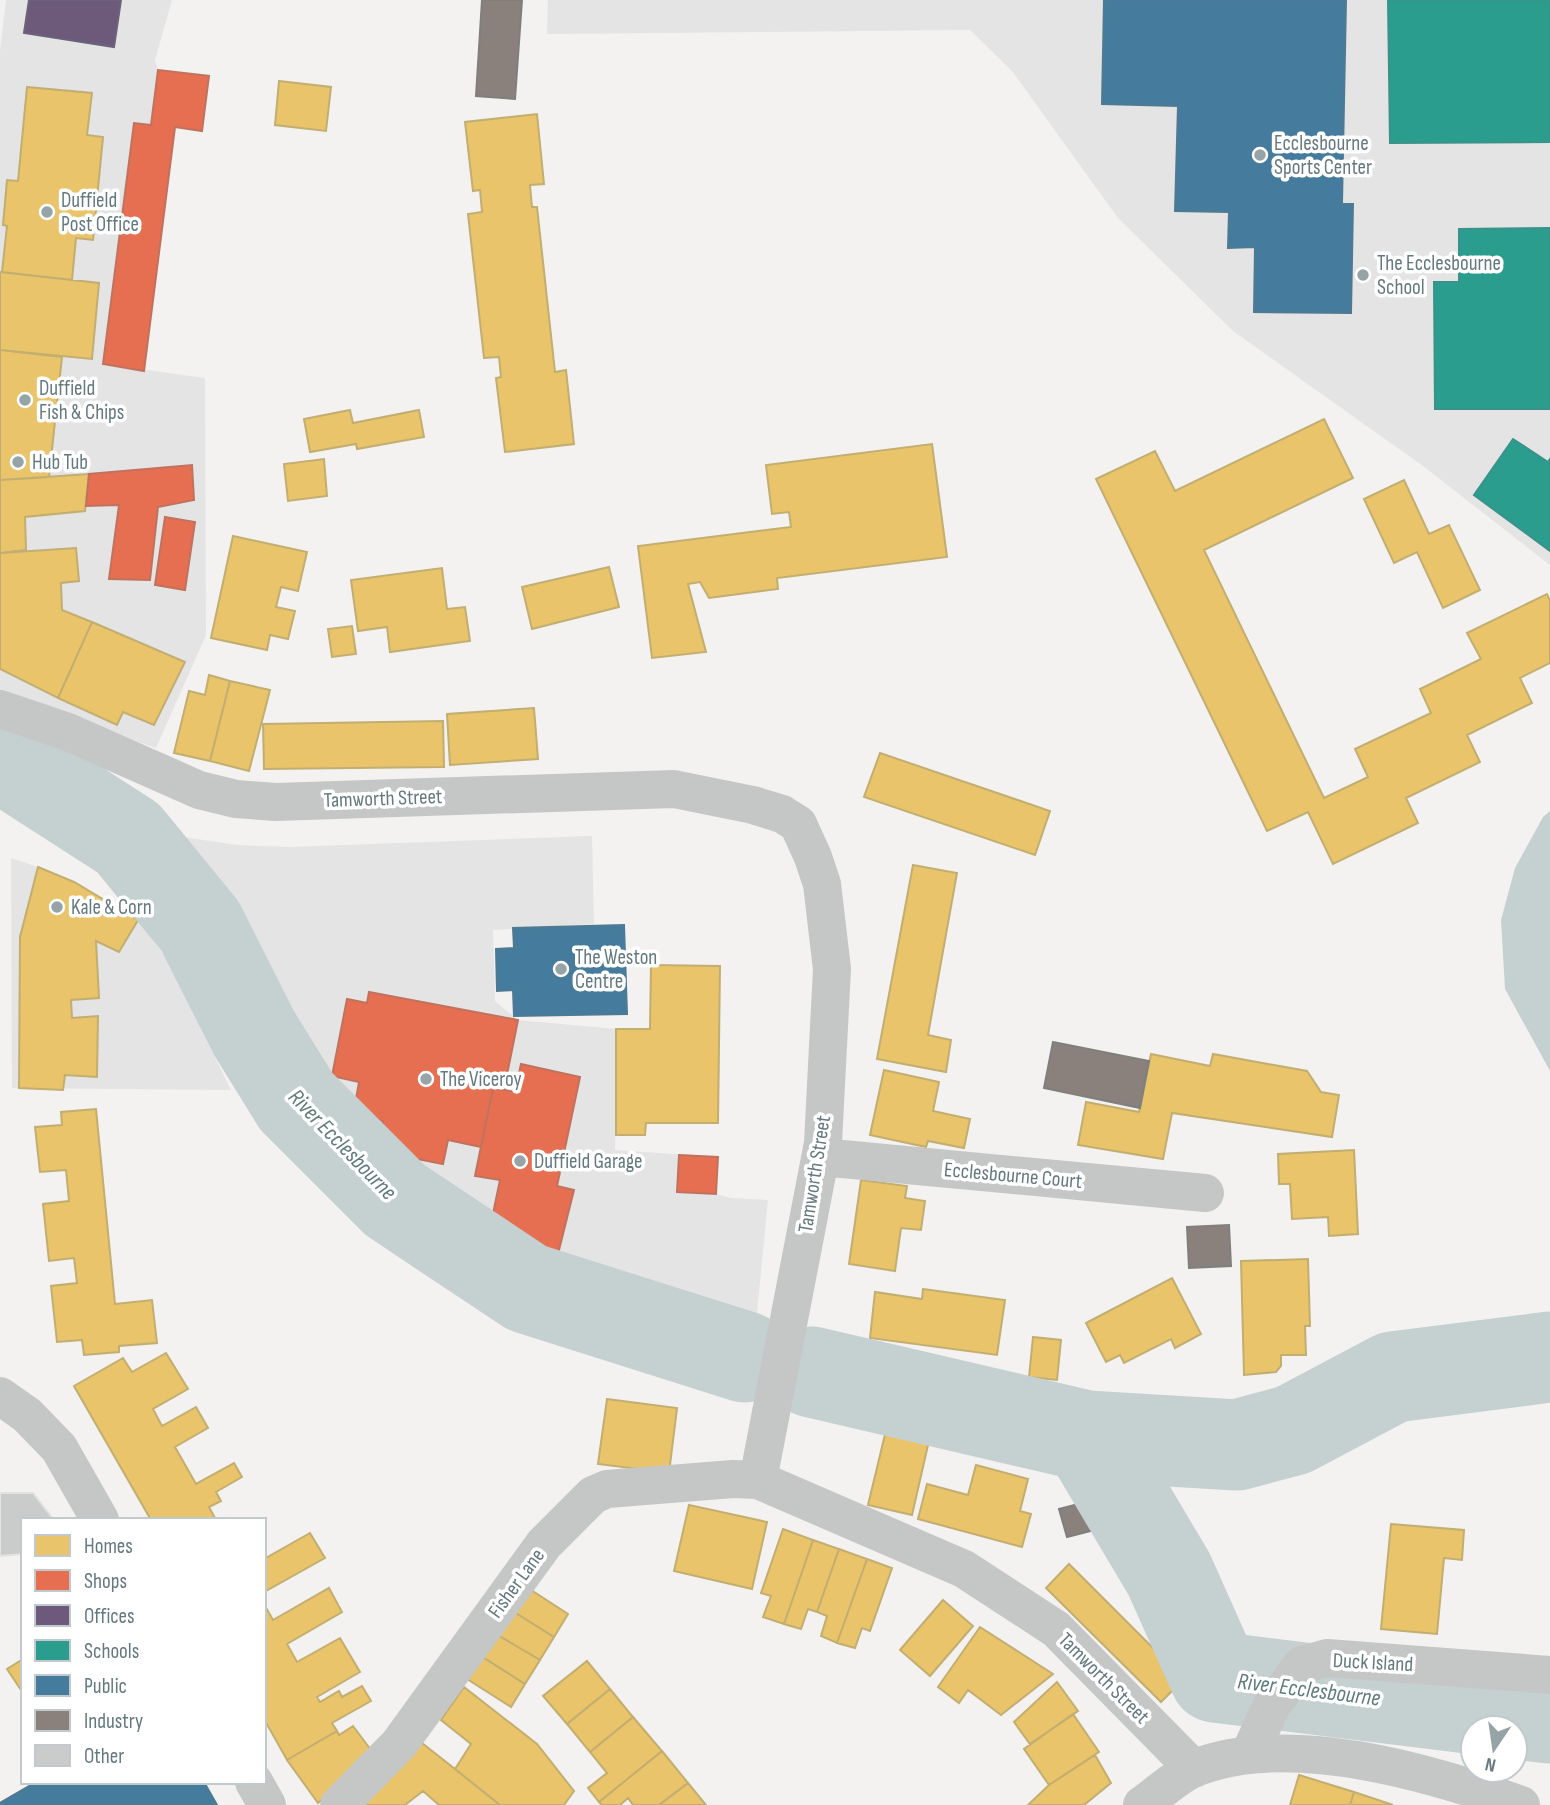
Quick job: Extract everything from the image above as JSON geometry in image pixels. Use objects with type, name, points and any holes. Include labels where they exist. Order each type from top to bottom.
[{"type":"street","name":"Tamworth Street","points":[[0,709],[68,732],[199,790],[236,799],[276,802],[674,789],[723,798],[782,814],[798,824],[822,884],[832,969],[821,1157],[758,1480],[964,1569],[1056,1629],[1194,1769]]},
{"type":"street","name":"Ecclesbourne Court","points":[[821,1157],[1205,1193]]},
{"type":"street","points":[[0,1396],[27,1415],[59,1448],[99,1518]]},
{"type":"street","name":"Fisher Lane","points":[[339,1805],[399,1744],[544,1544],[593,1495],[607,1489],[628,1487],[733,1479],[758,1480]]},
{"type":"street","name":"Duck Island","points":[[1249,1755],[1272,1705],[1302,1665],[1327,1658],[1550,1675]]},
{"type":"street","points":[[1142,1805],[1194,1769],[1249,1755],[1308,1753],[1407,1770],[1521,1805]]},
{"type":"street","points":[[255,1784],[267,1805]]},
{"type":"shaded area","points":[[6,0],[172,0],[155,60],[158,70],[151,125],[134,123],[103,364],[205,378],[206,635],[156,748],[0,695],[0,51]]},
{"type":"shaded area","name":"The Ecclesbourne School","points":[[548,0],[1550,0],[1550,565],[1423,466],[1233,331],[1118,218],[1012,71],[970,30],[547,34]]},
{"type":"shaded area","points":[[1550,811],[1550,1071],[1505,989],[1501,920],[1515,868],[1543,817]]},
{"type":"shaded area","points":[[592,836],[594,924],[493,930],[495,1001],[518,1020],[616,1029],[615,1150],[718,1157],[716,1194],[730,1198],[768,1200],[755,1333],[657,1312],[525,1261],[375,1159],[316,1094],[270,1024],[217,907],[175,853],[183,837],[237,845],[290,847]]},
{"type":"shaded area","points":[[11,858],[74,882],[138,920],[167,959],[231,1090],[12,1088]]},
{"type":"building: Homes","points":[[279,81],[331,87],[326,131],[275,125]]},
{"type":"building: Homes","points":[[27,87],[92,93],[87,135],[103,137],[93,240],[76,238],[72,280],[2,272],[7,226],[3,225],[7,180],[18,181]]},
{"type":"building: Homes","points":[[537,114],[544,184],[530,185],[532,207],[537,207],[555,372],[566,370],[574,444],[505,452],[496,378],[501,377],[499,357],[484,358],[468,214],[482,212],[480,190],[473,191],[465,122]]},
{"type":"building: Homes","points":[[0,272],[99,283],[92,359],[0,350]]},
{"type":"building: Homes","points":[[0,350],[62,357],[49,477],[0,480]]},
{"type":"building: Homes","points":[[350,410],[353,423],[419,410],[424,437],[357,449],[356,444],[310,452],[304,419]]},
{"type":"building: Homes","points":[[1324,419],[1353,478],[1204,550],[1324,798],[1368,777],[1355,749],[1431,713],[1420,689],[1481,659],[1467,633],[1547,594],[1550,601],[1550,663],[1520,678],[1532,703],[1467,735],[1480,762],[1406,798],[1418,823],[1333,864],[1308,812],[1267,831],[1096,479],[1155,451],[1175,491]]},
{"type":"building: Homes","points":[[932,444],[947,557],[777,578],[778,589],[709,598],[700,582],[688,584],[706,652],[652,658],[638,546],[791,527],[789,512],[772,514],[766,465]]},
{"type":"building: Homes","points":[[324,459],[327,496],[288,501],[284,464]]},
{"type":"building: Homes","points":[[89,474],[85,511],[25,517],[26,550],[0,553],[0,480]]},
{"type":"building: Homes","points":[[1404,480],[1429,534],[1449,525],[1480,590],[1443,608],[1417,552],[1394,563],[1364,499]]},
{"type":"building: Homes","points":[[233,536],[307,552],[298,591],[281,587],[276,607],[295,611],[288,639],[270,635],[267,650],[211,638]]},
{"type":"building: Homes","points":[[76,548],[79,581],[61,583],[62,610],[92,622],[58,698],[0,669],[0,553]]},
{"type":"building: Homes","points":[[609,567],[619,607],[532,629],[522,587]]},
{"type":"building: Homes","points":[[442,568],[447,609],[465,607],[470,641],[390,652],[387,627],[358,631],[351,580]]},
{"type":"building: Homes","points":[[92,622],[185,662],[154,725],[123,712],[117,725],[58,698]]},
{"type":"building: Homes","points":[[352,626],[356,654],[332,657],[328,629]]},
{"type":"building: Homes","points":[[209,675],[230,681],[210,761],[174,753],[189,691],[205,695]]},
{"type":"building: Homes","points":[[230,681],[270,690],[249,771],[210,761]]},
{"type":"building: Homes","points":[[534,708],[538,759],[450,765],[447,714]]},
{"type":"building: Homes","points":[[443,721],[444,767],[264,769],[263,724]]},
{"type":"building: Homes","points":[[880,753],[1050,811],[1035,855],[864,797]]},
{"type":"building: Homes","points":[[913,865],[957,873],[928,1035],[951,1040],[946,1072],[877,1059]]},
{"type":"building: Homes","points":[[38,867],[74,882],[138,920],[119,952],[96,941],[99,998],[71,1000],[72,1018],[98,1016],[97,1077],[65,1075],[63,1090],[19,1088],[20,937]]},
{"type":"building: Homes","points":[[651,965],[720,966],[718,1123],[646,1123],[645,1135],[616,1135],[616,1029],[650,1029]]},
{"type":"building: Homes","points":[[1151,1054],[1210,1066],[1213,1054],[1307,1071],[1321,1092],[1339,1095],[1332,1137],[1172,1113],[1163,1159],[1078,1145],[1086,1102],[1139,1112]]},
{"type":"building: Homes","points":[[884,1070],[939,1082],[933,1111],[970,1119],[964,1148],[928,1141],[926,1147],[870,1135]]},
{"type":"building: Homes","points":[[96,1109],[115,1304],[152,1300],[157,1343],[119,1346],[119,1352],[84,1355],[82,1340],[57,1342],[51,1286],[77,1283],[74,1258],[49,1261],[43,1204],[69,1201],[66,1170],[40,1172],[35,1127],[62,1125],[61,1112]]},
{"type":"building: Homes","points":[[1354,1150],[1358,1234],[1329,1236],[1328,1217],[1292,1219],[1290,1184],[1279,1184],[1278,1154]]},
{"type":"building: Homes","points":[[861,1180],[907,1186],[905,1198],[925,1201],[921,1230],[901,1228],[895,1271],[849,1264]]},
{"type":"building: Homes","points":[[1308,1259],[1310,1326],[1305,1326],[1306,1355],[1281,1355],[1281,1366],[1276,1372],[1244,1375],[1241,1261]]},
{"type":"building: Homes","points":[[1172,1278],[1201,1334],[1175,1348],[1171,1339],[1124,1363],[1120,1355],[1106,1362],[1086,1323]]},
{"type":"building: Homes","points":[[923,1289],[1005,1300],[997,1355],[870,1338],[875,1292],[922,1299]]},
{"type":"building: Homes","points":[[1033,1337],[1061,1340],[1057,1380],[1029,1377]]},
{"type":"building: Homes","points":[[166,1353],[188,1389],[153,1409],[162,1426],[196,1407],[208,1428],[175,1447],[196,1484],[234,1463],[242,1477],[216,1492],[221,1501],[209,1507],[215,1518],[150,1518],[74,1386],[123,1358],[132,1372]]},
{"type":"building: Homes","points":[[607,1399],[677,1408],[669,1473],[598,1464]]},
{"type":"building: Homes","points":[[888,1422],[931,1432],[912,1515],[868,1505]]},
{"type":"building: Homes","points":[[976,1465],[1028,1479],[1020,1511],[1031,1514],[1022,1547],[918,1519],[927,1484],[968,1495]]},
{"type":"building: Homes","points":[[689,1505],[767,1522],[752,1589],[674,1571]]},
{"type":"building: Homes","points":[[1391,1524],[1464,1530],[1462,1560],[1444,1558],[1437,1634],[1381,1629]]},
{"type":"building: Homes","points":[[783,1529],[813,1540],[784,1624],[763,1617],[771,1596],[761,1593]]},
{"type":"building: Homes","points":[[310,1533],[325,1558],[266,1591],[266,1558]]},
{"type":"building: Homes","points":[[813,1540],[839,1549],[817,1612],[808,1609],[801,1629],[784,1624]]},
{"type":"building: Homes","points":[[839,1549],[867,1559],[837,1643],[821,1636],[827,1616],[817,1612]]},
{"type":"building: Homes","points":[[867,1559],[892,1568],[870,1631],[862,1628],[855,1648],[837,1643]]},
{"type":"building: Homes","points":[[1069,1564],[1184,1679],[1161,1702],[1046,1588]]},
{"type":"building: Homes","points":[[525,1586],[568,1614],[554,1637],[511,1610]]},
{"type":"building: Homes","points":[[329,1588],[342,1612],[287,1644],[297,1662],[340,1638],[360,1672],[317,1697],[320,1702],[339,1691],[342,1697],[362,1686],[371,1701],[332,1723],[337,1731],[287,1760],[266,1723],[266,1608],[273,1620]]},
{"type":"building: Homes","points":[[943,1600],[973,1626],[930,1676],[900,1650]]},
{"type":"building: Homes","points":[[511,1610],[554,1637],[540,1660],[496,1634]]},
{"type":"building: Homes","points":[[980,1627],[1053,1674],[1001,1715],[968,1690],[959,1703],[938,1687]]},
{"type":"building: Homes","points":[[496,1634],[540,1660],[525,1684],[481,1656]]},
{"type":"building: Homes","points":[[481,1656],[525,1684],[511,1707],[467,1679]]},
{"type":"building: Homes","points":[[21,1660],[21,1690],[7,1669]]},
{"type":"building: Homes","points":[[587,1661],[610,1689],[567,1724],[543,1696]]},
{"type":"building: Homes","points":[[1057,1682],[1078,1711],[1030,1744],[1014,1722]]},
{"type":"building: Homes","points":[[464,1687],[537,1744],[574,1791],[564,1805],[500,1805],[455,1769],[471,1744],[441,1720]]},
{"type":"building: Homes","points":[[610,1689],[633,1717],[590,1752],[567,1724]]},
{"type":"building: Homes","points":[[1073,1714],[1099,1752],[1049,1785],[1024,1749]]},
{"type":"building: Homes","points":[[633,1717],[662,1751],[599,1802],[588,1788],[607,1773],[590,1752]]},
{"type":"building: Homes","points":[[353,1726],[374,1754],[318,1803],[287,1760],[337,1731],[339,1735]]},
{"type":"building: Homes","points":[[417,1739],[500,1805],[439,1805],[423,1791],[405,1805],[352,1805]]},
{"type":"building: Homes","points":[[662,1751],[688,1783],[659,1805],[633,1805],[628,1798],[620,1805],[602,1805],[599,1802]]},
{"type":"building: Homes","points":[[1095,1755],[1111,1783],[1084,1805],[1028,1805],[1049,1785]]},
{"type":"building: Homes","points":[[1299,1775],[1354,1792],[1350,1805],[1290,1805]]},
{"type":"building: Homes","points":[[688,1783],[706,1805],[659,1805]]},
{"type":"building: Homes","points":[[1354,1792],[1393,1805],[1350,1805]]},
{"type":"building: Shops","points":[[158,70],[209,76],[202,131],[175,127],[144,371],[103,364],[134,123],[151,125]]},
{"type":"building: Shops","points":[[192,465],[194,500],[158,507],[150,580],[109,579],[119,505],[86,506],[89,474]]},
{"type":"building: Shops","points":[[165,517],[195,522],[185,590],[155,585]]},
{"type":"building: Shops","name":"The Viceroy","points":[[369,992],[518,1020],[504,1090],[493,1088],[481,1147],[448,1140],[443,1164],[377,1151],[383,1121],[353,1116],[359,1082],[332,1076],[347,999],[367,1003]]},
{"type":"building: Shops","name":"Duffield Garage","points":[[521,1064],[580,1077],[557,1186],[574,1190],[556,1262],[490,1228],[500,1180],[475,1176],[493,1088],[515,1092]]},
{"type":"building: Shops","points":[[679,1155],[718,1157],[716,1194],[677,1192]]},
{"type":"building: Offices","points":[[29,0],[121,0],[114,47],[24,33]]},
{"type":"building: Schools","points":[[1388,0],[1550,0],[1550,142],[1390,143]]},
{"type":"building: Schools","points":[[1550,228],[1550,409],[1435,409],[1434,282],[1459,282],[1459,229]]},
{"type":"building: Schools","points":[[1513,439],[1548,462],[1550,459],[1550,551],[1474,495]]},
{"type":"building: Public","name":"Ecclesbourne Sports Center","points":[[1104,0],[1346,0],[1342,204],[1353,204],[1351,313],[1254,312],[1255,247],[1228,248],[1229,212],[1175,211],[1178,106],[1102,104]]},
{"type":"building: Public","name":"The Weston Centre","points":[[624,925],[627,1014],[514,1016],[513,990],[497,991],[496,949],[514,948],[513,928]]},
{"type":"building: Public","points":[[33,1784],[205,1784],[217,1805],[0,1805]]},
{"type":"building: Industry","points":[[482,0],[522,0],[515,99],[476,96]]},
{"type":"building: Industry","points":[[1053,1042],[1149,1061],[1140,1108],[1044,1088]]},
{"type":"building: Industry","points":[[1229,1225],[1231,1266],[1189,1268],[1187,1227]]},
{"type":"building: Industry","points":[[1102,1498],[1110,1526],[1067,1537],[1059,1509]]},
{"type":"building: Other","points":[[0,1493],[33,1493],[52,1518],[21,1518],[21,1554],[0,1556]]},
{"type":"waterway","name":"River Ecclesbourne","points":[[19,768],[128,838],[200,926],[254,1033],[296,1101],[395,1200],[527,1288],[745,1357]]},
{"type":"waterway","name":"River Ecclesbourne","points":[[812,1372],[1087,1436],[1237,1445],[1293,1430],[1393,1377],[1550,1357]]},
{"type":"waterway","name":"River Ecclesbourne","points":[[1087,1436],[1169,1574],[1215,1677],[1550,1718]]},
{"type":"place","name":"Ecclesbourne Sports Center","points":[[1260,155]]},
{"type":"place","name":"Duffield Post Office","points":[[47,212]]},
{"type":"place","name":"The Ecclesbourne School","points":[[1363,275]]},
{"type":"place","name":"Duffield Fish & Chips","points":[[25,400]]},
{"type":"place","name":"Hub Tub","points":[[18,462]]},
{"type":"place","name":"Kale & Corn","points":[[57,907]]},
{"type":"place","name":"The Weston Centre","points":[[561,969]]},
{"type":"place","name":"The Viceroy","points":[[426,1079]]},
{"type":"place","name":"Duffield Garage","points":[[520,1161]]}]
